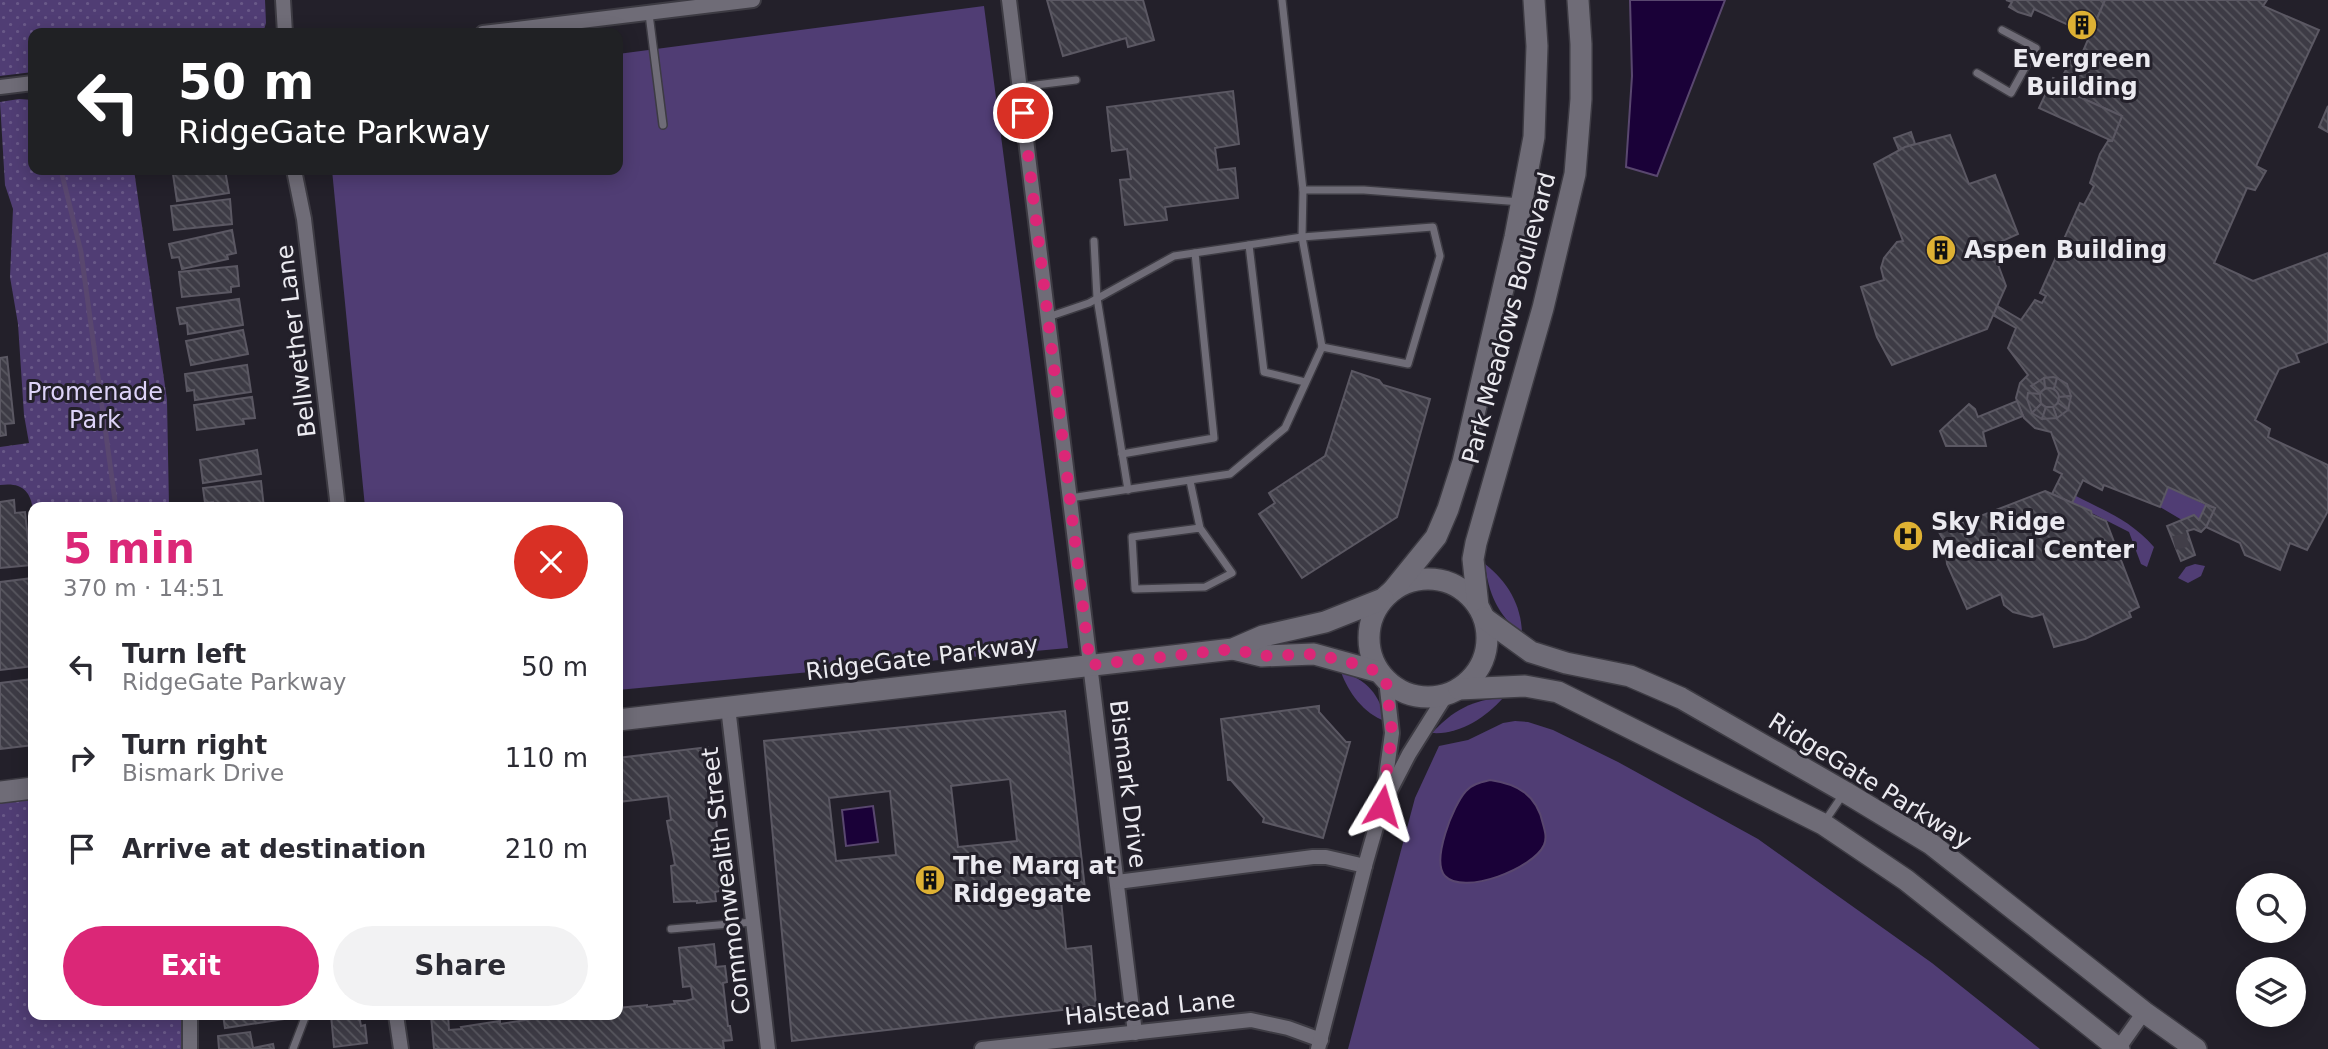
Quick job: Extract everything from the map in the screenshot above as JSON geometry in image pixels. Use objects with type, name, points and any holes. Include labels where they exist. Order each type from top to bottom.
[{"type":"main road","name":"Park Meadows Boulevard","points":[[1388,595],[1436,537],[1463,462],[1534,137],[1537,46],[1534,0]]},
{"type":"main road","name":"Park Meadows Boulevard","points":[[1481,612],[1473,559],[1476,543],[1543,308],[1576,174],[1581,99],[1578,0]]},
{"type":"main road","name":"RidgeGate Parkway","points":[[623,719],[1233,649],[1263,636],[1325,622],[1419,580],[1432,579],[1458,587],[1481,612],[1531,652],[1566,663],[1630,676],[1681,698],[1931,844],[2144,1012],[2196,1049]]},
{"type":"main road","points":[[1382,676],[1370,653],[1368,638],[1375,611],[1388,595]]},
{"type":"main road","points":[[1452,692],[1478,670],[1484,658],[1487,644],[1481,612]]},
{"type":"main road","name":"RidgeGate Parkway","points":[[1233,649],[1262,656],[1314,654],[1349,662],[1382,676],[1405,694],[1419,697],[1525,687],[1558,692],[1823,824],[1906,880],[2118,1049]]},
{"type":"main road","points":[[0,792],[28,789]]},
{"type":"street","points":[[283,0],[285,28]]},
{"type":"street","points":[[527,28],[753,0]]},
{"type":"street","name":"Bismark Drive","points":[[1009,0],[1135,1032]]},
{"type":"street","points":[[0,87],[28,84]]},
{"type":"street","name":"Bellwether Lane","points":[[295,175],[304,219],[337,502]]},
{"type":"street","points":[[1320,1044],[1382,806],[1392,733],[1382,676]]},
{"type":"street","points":[[1382,806],[1403,764],[1452,692]]},
{"type":"street","name":"Commonwealth Street","points":[[728,707],[768,1049]]},
{"type":"street","points":[[1117,882],[1313,857],[1326,857],[1365,866]]},
{"type":"street","points":[[2118,1049],[2144,1012]]},
{"type":"street","points":[[190,1020],[190,1049]]},
{"type":"street","points":[[397,1020],[401,1049]]},
{"type":"street","name":"Halstead Lane","points":[[982,1049],[1251,1020],[1288,1028],[1320,1044]]},
{"type":"lane","points":[[1070,498],[1230,474],[1285,428],[1322,347],[1301,237],[1303,190],[1282,0]]},
{"type":"lane","points":[[649,14],[663,125]]},
{"type":"lane","points":[[1977,74],[2011,93],[2036,48],[2002,30]]},
{"type":"lane","points":[[1020,87],[1076,80]]},
{"type":"lane","points":[[1303,190],[1364,190],[1521,202]]},
{"type":"lane","points":[[1048,317],[1097,298],[1174,256],[1301,237],[1433,227],[1440,256],[1408,364],[1322,347]]},
{"type":"lane","points":[[1094,241],[1097,298],[1128,490]]},
{"type":"lane","points":[[1249,245],[1264,372],[1305,382]]},
{"type":"lane","points":[[1122,454],[1213,438],[1195,253]]},
{"type":"lane","points":[[1190,481],[1200,528],[1232,573],[1205,587],[1135,589],[1132,537],[1200,528]]},
{"type":"lane","points":[[1823,824],[1845,792]]},
{"type":"lane","points":[[671,929],[753,922]]},
{"type":"lane","points":[[293,1049],[304,1020]]},
{"type":"green space","points":[[0,0],[265,0],[264,28],[28,28],[28,73],[0,76]]},
{"type":"green space","points":[[984,6],[1068,648],[623,690],[623,502],[365,502],[332,175],[623,175],[623,53]]},
{"type":"green space","name":"Promenade Park","points":[[28,100],[28,175],[135,175],[167,400],[169,502],[31,502],[27,493],[19,486],[0,485],[0,447],[29,443],[24,415],[18,324],[10,277],[13,209],[5,185],[0,102]]},
{"type":"green space","points":[[2168,487],[2206,505],[2199,520],[2194,515],[2182,520],[2160,507]]},
{"type":"green space","points":[[2076,496],[2118,517],[2154,547],[2147,567],[2141,564],[2129,532],[2072,503]]},
{"type":"green space","points":[[1485,564],[1500,578],[1516,603],[1522,633],[1507,619],[1496,603]]},
{"type":"green space","points":[[2195,564],[2205,566],[2201,576],[2188,583],[2178,578],[2186,567]]},
{"type":"green space","points":[[1341,672],[1358,679],[1371,689],[1380,703],[1385,721],[1370,713],[1358,701]]},
{"type":"green space","points":[[1503,698],[1471,724],[1452,731],[1432,733],[1447,718],[1464,708],[1482,701]]},
{"type":"green space","points":[[1515,721],[1553,730],[1618,762],[1758,839],[1932,963],[2040,1049],[1348,1049],[1415,798],[1439,746],[1468,740],[1503,723]]},
{"type":"green space","points":[[28,789],[28,1020],[190,1020],[190,1049],[0,1049],[0,792]]},
{"type":"shaded area","points":[[1630,0],[1725,0],[1657,176],[1626,167],[1632,76]]},
{"type":"shaded area","points":[[1490,780],[1509,784],[1531,798],[1544,827],[1544,845],[1538,854],[1527,862],[1498,877],[1467,883],[1454,881],[1445,876],[1441,869],[1445,833],[1455,808],[1466,791],[1474,785]]},
{"type":"shaded area","points":[[873,806],[878,842],[846,846],[842,810]]},
{"type":"building","points":[[1047,0],[1143,0],[1154,40],[1128,47],[1126,38],[1063,56]]},
{"type":"building","name":"Evergreen Building","points":[[2006,0],[2105,0],[2090,35],[2034,9],[2031,16],[2018,12],[2009,7],[2012,2]]},
{"type":"building","name":"Sky Ridge Medical Center","points":[[2105,0],[2267,0],[2263,6],[2319,30],[2256,166],[2266,171],[2255,190],[2247,188],[2214,263],[2253,281],[2328,253],[2328,342],[2296,354],[2299,362],[2279,369],[2255,420],[2270,429],[2268,437],[2328,465],[2328,511],[2307,550],[2290,543],[2280,570],[2245,555],[2240,543],[2206,527],[2215,508],[2168,487],[2160,507],[2104,485],[2102,490],[2083,480],[2072,503],[2052,494],[2062,474],[2054,470],[2059,454],[2051,432],[2035,428],[2024,418],[2016,398],[2020,383],[2028,375],[2008,348],[2016,328],[1993,315],[1997,306],[2021,320],[2035,300],[2042,303],[2046,296],[2040,293],[2080,203],[2084,205],[2094,186],[2090,183],[2100,154],[2108,141],[2112,141],[2122,116],[2066,91],[2069,86],[2060,81],[2071,60],[2078,63]]},
{"type":"building","points":[[2053,78],[2069,86],[2066,91],[2122,116],[2112,141],[2039,108]]},
{"type":"building","points":[[1233,91],[1239,144],[1215,148],[1218,170],[1235,168],[1238,198],[1165,207],[1167,220],[1125,225],[1120,180],[1131,179],[1127,149],[1112,151],[1107,107]]},
{"type":"building","points":[[2328,106],[2328,132],[2319,127]]},
{"type":"building","points":[[1911,132],[1915,144],[1899,150],[1894,138]]},
{"type":"building","name":"Aspen Building","points":[[1950,135],[1969,184],[1995,175],[2018,234],[1991,246],[2006,286],[1987,329],[1892,365],[1877,337],[1861,287],[1884,280],[1881,268],[1884,258],[1897,242],[1903,241],[1874,164],[1905,147]]},
{"type":"building","points":[[173,175],[226,175],[229,193],[177,201]]},
{"type":"building","points":[[230,199],[232,224],[174,230],[171,206]]},
{"type":"building","points":[[232,230],[236,253],[227,255],[228,259],[182,269],[179,257],[172,258],[169,244]]},
{"type":"building","points":[[237,266],[239,286],[231,287],[231,292],[182,297],[179,272]]},
{"type":"building","points":[[239,299],[243,325],[188,334],[187,323],[180,324],[177,308]]},
{"type":"building","points":[[243,330],[248,354],[191,365],[186,341]]},
{"type":"building","points":[[7,357],[14,423],[5,424],[6,435],[0,436],[0,358]]},
{"type":"building","points":[[247,365],[251,392],[195,400],[194,390],[187,391],[185,374]]},
{"type":"building","points":[[1352,371],[1379,380],[1383,385],[1430,399],[1397,517],[1302,578],[1259,514],[1275,503],[1269,493],[1325,456]]},
{"type":"building","points":[[2044,378],[2057,378],[2054,389],[2045,389]]},
{"type":"building","points":[[2044,378],[2045,389],[2040,394],[2031,386]]},
{"type":"building","points":[[2057,378],[2067,384],[2071,396],[2059,397],[2054,389]]},
{"type":"building","points":[[2049,388],[2056,391],[2059,398],[2056,405],[2049,408],[2042,405],[2039,398],[2042,391]]},
{"type":"building","points":[[2028,393],[2040,394],[2041,404],[2032,413],[2027,399]]},
{"type":"building","points":[[2071,396],[2068,410],[2058,403],[2059,397]]},
{"type":"building","points":[[252,397],[255,418],[243,419],[244,424],[197,430],[194,405]]},
{"type":"building","points":[[2017,401],[2023,416],[1983,432],[1986,446],[1946,446],[1940,431],[1969,404],[1978,417]]},
{"type":"building","points":[[2058,403],[2068,410],[2057,418],[2053,407]]},
{"type":"building","points":[[2041,404],[2046,407],[2042,419],[2032,413]]},
{"type":"building","points":[[2046,407],[2053,407],[2057,418],[2042,419]]},
{"type":"building","points":[[257,450],[261,474],[203,483],[200,460]]},
{"type":"building","points":[[261,481],[263,502],[205,502],[203,488]]},
{"type":"building","points":[[2045,491],[2091,511],[2092,515],[2106,521],[2139,607],[2129,612],[2131,617],[2085,639],[2054,647],[2043,614],[2032,617],[2013,612],[2004,605],[2001,594],[1967,609],[1947,564],[1945,543],[1939,532]]},
{"type":"building","points":[[14,500],[15,513],[25,512],[28,565],[0,568],[0,502]]},
{"type":"building","points":[[2206,505],[2215,508],[2206,527],[2201,532],[2194,529],[2187,531],[2195,555],[2181,561],[2167,526],[2194,515],[2199,520]]},
{"type":"building","points":[[28,579],[28,667],[0,670],[0,582]]},
{"type":"building","points":[[28,680],[28,746],[0,749],[0,683]]},
{"type":"building","points":[[1319,706],[1319,712],[1346,742],[1350,742],[1323,838],[1263,822],[1264,818],[1231,780],[1228,780],[1221,719]]},
{"type":"building","name":"The Marq at Ridgegate","points":[[1065,711],[1086,898],[1061,900],[1066,949],[1091,946],[1096,1006],[792,1041],[764,741]],"holes":[[[1010,779],[1017,841],[958,847],[951,786]],[[890,791],[896,855],[836,861],[829,798]]]},
{"type":"building","points":[[708,747],[724,890],[715,892],[716,901],[674,902],[671,866],[675,865],[667,821],[671,820],[668,796],[623,801],[623,757]]},
{"type":"building","points":[[714,944],[715,967],[725,966],[727,982],[723,983],[732,1040],[723,1041],[724,1049],[434,1049],[431,1020],[448,1020],[449,1030],[500,1021],[500,1024],[525,1020],[623,1020],[623,1007],[675,1004],[674,1001],[693,999],[691,986],[683,987],[679,948]]},
{"type":"building","points":[[224,1020],[278,1020],[225,1028]]},
{"type":"building","points":[[331,1020],[360,1020],[361,1026],[365,1025],[367,1043],[334,1047]]},
{"type":"building","points":[[250,1032],[253,1048],[273,1044],[274,1049],[219,1049],[218,1036]]},
{"type":"waterway","points":[[62,175],[81,252],[115,502]]},
{"type":"tunnel","points":[[2174,543],[2190,539]]},
{"type":"place","name":"Evergreen Building","points":[[2082,25]]},
{"type":"place","name":"Aspen Building","points":[[1941,250]]},
{"type":"place","name":"Sky Ridge Medical Center","points":[[1908,536]]},
{"type":"place","name":"The Marq at Ridgegate","points":[[930,880]]},
{"type":"route","points":[[1023,113],[1090,665],[1233,649],[1262,656],[1314,654],[1379,672],[1386,680],[1392,733],[1382,806]]}]
